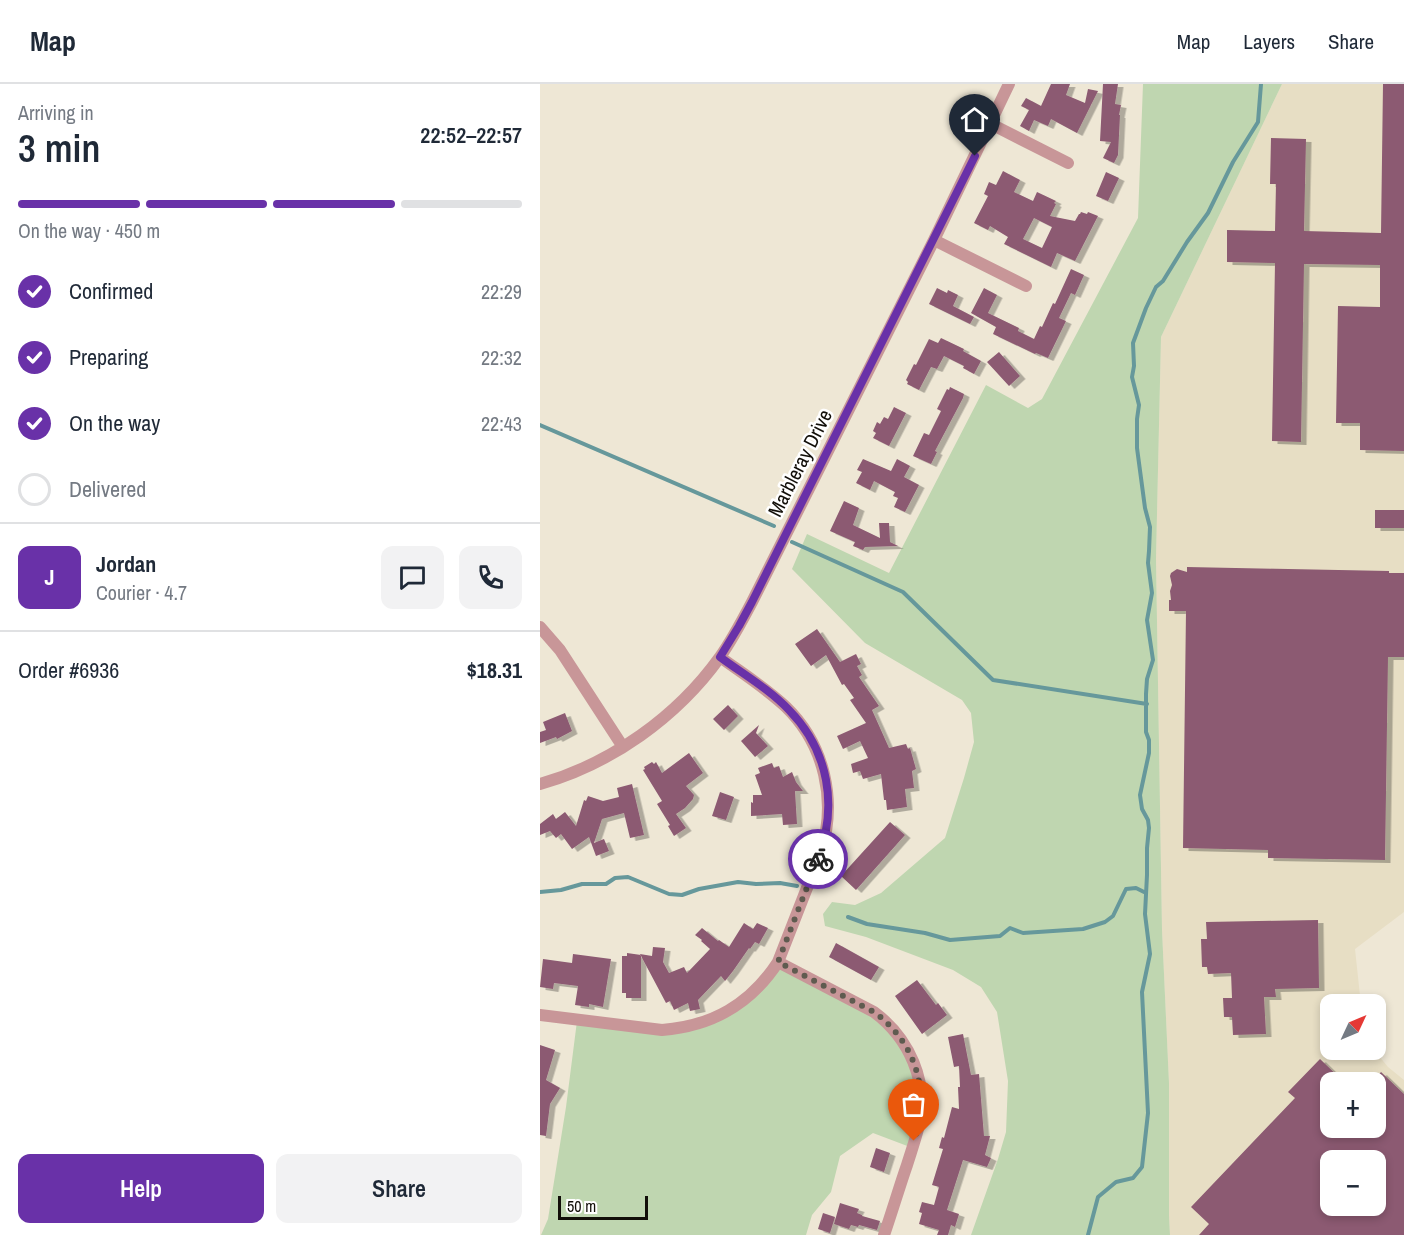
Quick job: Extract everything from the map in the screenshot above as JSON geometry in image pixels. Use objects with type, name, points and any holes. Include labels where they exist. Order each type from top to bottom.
[{"type":"street","name":"Marbleray Drive","points":[[540,784],[573,773],[646,732],[691,691],[720,657],[748,610],[934,240],[1009,84]]},
{"type":"street","points":[[991,124],[1068,163]]},
{"type":"street","points":[[934,240],[1026,286]]},
{"type":"street","points":[[540,627],[560,650],[622,747]]},
{"type":"street","points":[[540,1014],[662,1030],[697,1025],[732,1009],[745,999],[768,977],[778,962],[826,835],[829,802],[826,781],[821,760],[800,722],[774,696],[720,657]]},
{"type":"street","points":[[778,962],[874,1012],[885,1021],[907,1047],[914,1063],[922,1092],[919,1125],[884,1235]]},
{"type":"shaded area","points":[[1282,84],[1404,84],[1404,912],[1355,949],[1360,994],[1320,994],[1320,1060],[1382,1060],[1404,1080],[1404,1235],[1170,1235],[1169,1083],[1162,930],[1156,559],[1161,337]]},
{"type":"green space","points":[[1143,84],[1282,84],[1161,337],[1156,559],[1162,930],[1169,1083],[1170,1235],[971,1235],[1006,1132],[1008,1081],[997,1012],[981,987],[953,970],[866,937],[825,926],[823,914],[832,902],[855,905],[881,893],[945,838],[974,742],[971,713],[962,700],[865,643],[792,569],[807,534],[889,573],[986,385],[1028,408],[1042,399],[1138,218]]},
{"type":"green space","points":[[778,964],[874,1014],[896,1034],[921,1093],[910,1147],[873,1133],[840,1156],[831,1192],[812,1215],[806,1235],[541,1235],[548,1219],[577,1021],[644,1030],[714,1020]]},
{"type":"building","points":[[1051,84],[1070,84],[1066,95],[1085,103],[1088,89],[1098,91],[1077,133],[1051,119],[1048,126],[1034,120],[1029,131],[1020,126],[1029,110],[1021,106],[1026,98],[1041,106]]},
{"type":"building","points":[[1103,84],[1118,84],[1115,104],[1121,105],[1118,155],[1114,163],[1103,158],[1111,142],[1100,141]]},
{"type":"building","points":[[1383,84],[1404,84],[1404,451],[1360,450],[1360,423],[1336,423],[1338,306],[1380,307],[1380,265],[1304,264],[1301,442],[1272,441],[1275,263],[1227,262],[1227,230],[1275,231],[1276,184],[1270,184],[1271,138],[1306,139],[1304,231],[1381,233]]},
{"type":"building","points":[[1003,171],[1020,180],[1014,192],[1033,201],[1037,192],[1056,201],[1050,216],[1075,221],[1081,212],[1098,216],[1075,261],[1057,253],[1051,267],[1004,244],[1008,237],[990,226],[988,230],[974,223],[988,196],[984,194],[989,182],[996,185]],"holes":[[[1034,218],[1052,227],[1042,248],[1023,239]]]},
{"type":"building","points":[[1106,172],[1119,178],[1108,201],[1096,196]]},
{"type":"building","points":[[1071,269],[1084,275],[1075,295],[1071,293],[1059,318],[1066,321],[1048,358],[993,334],[996,327],[971,313],[984,288],[997,295],[988,313],[1019,328],[1018,331],[1034,339],[1053,303],[1055,304]]},
{"type":"building","points":[[937,288],[958,295],[953,306],[974,317],[970,324],[929,304]]},
{"type":"building","points":[[941,338],[964,349],[963,351],[981,361],[974,374],[944,356],[937,369],[931,367],[919,390],[907,384],[906,380],[929,339],[938,343]]},
{"type":"building","points":[[999,352],[1020,376],[1009,386],[987,362]]},
{"type":"building","points":[[950,387],[964,394],[935,451],[937,452],[931,464],[913,456],[924,433],[929,435],[941,411],[937,409]]},
{"type":"building","points":[[894,407],[906,413],[889,446],[873,438],[876,433],[873,431],[877,422],[880,424],[884,417],[888,419]]},
{"type":"building","points":[[863,459],[891,471],[897,459],[910,466],[904,477],[919,485],[905,512],[894,507],[898,498],[893,496],[895,492],[874,481],[870,490],[856,483],[862,472],[857,470]]},
{"type":"building","points":[[844,501],[859,508],[853,525],[880,538],[879,523],[889,523],[890,542],[898,546],[865,547],[863,550],[853,546],[855,542],[830,531]]},
{"type":"building","points":[[1375,510],[1404,510],[1404,528],[1375,528]]},
{"type":"building","points":[[1187,567],[1404,573],[1404,657],[1388,657],[1385,860],[1268,858],[1268,850],[1183,848],[1186,611],[1169,611],[1169,600],[1171,600],[1171,573],[1177,569],[1187,572]]},
{"type":"building","points":[[817,629],[840,662],[856,654],[861,664],[857,666],[862,675],[859,677],[879,706],[872,710],[889,748],[906,744],[908,749],[910,748],[916,769],[912,771],[914,788],[905,789],[907,807],[887,810],[881,774],[863,779],[860,771],[853,773],[851,764],[868,758],[860,741],[843,749],[837,736],[866,723],[850,700],[854,698],[844,684],[842,685],[826,655],[811,666],[795,644]]},
{"type":"building","points":[[728,705],[738,716],[724,730],[713,719]]},
{"type":"building","points":[[565,713],[572,731],[557,739],[556,737],[540,743],[540,732],[546,730],[543,722]]},
{"type":"building","points":[[759,725],[756,733],[768,746],[755,757],[741,741]]},
{"type":"building","points":[[689,753],[703,773],[686,786],[694,795],[685,808],[676,814],[686,828],[674,836],[657,804],[662,801],[643,770],[652,762],[654,764],[656,762],[662,773]]},
{"type":"building","points":[[772,763],[774,768],[779,766],[783,777],[792,772],[803,791],[795,791],[797,824],[783,825],[782,814],[751,816],[753,795],[762,795],[755,775],[760,773],[758,768]]},
{"type":"building","points":[[632,784],[644,835],[630,838],[624,813],[602,819],[594,843],[604,839],[609,851],[596,856],[589,837],[572,849],[561,834],[556,838],[550,831],[540,835],[540,824],[553,814],[556,819],[565,812],[576,826],[584,800],[586,801],[588,796],[603,801],[619,797],[617,788]]},
{"type":"building","points":[[720,792],[734,797],[726,820],[712,816]]},
{"type":"building","points":[[890,822],[905,835],[856,890],[841,876]]},
{"type":"building","points":[[1318,920],[1319,988],[1275,989],[1276,997],[1264,997],[1266,1034],[1233,1035],[1232,1017],[1224,1017],[1223,998],[1232,998],[1231,973],[1208,974],[1207,967],[1202,967],[1201,939],[1207,939],[1206,922]]},
{"type":"building","points":[[744,923],[753,929],[757,923],[768,928],[759,944],[755,942],[749,948],[725,981],[721,976],[698,1000],[700,1009],[690,1011],[688,1003],[674,1010],[670,1001],[666,1003],[640,954],[652,956],[653,947],[665,948],[663,962],[669,973],[684,967],[687,973],[710,949],[695,935],[702,928],[729,947]]},
{"type":"building","points":[[836,943],[879,967],[871,980],[829,957]]},
{"type":"building","points":[[627,953],[641,955],[641,998],[626,998],[626,993],[622,993],[622,956],[627,956]]},
{"type":"building","points":[[573,954],[611,959],[603,1007],[589,1004],[589,1007],[575,1005],[578,986],[554,983],[553,989],[540,987],[543,959],[572,963]]},
{"type":"building","points":[[917,980],[936,1005],[938,1003],[947,1015],[922,1034],[895,996]]},
{"type":"building","points":[[963,1034],[971,1075],[979,1074],[984,1136],[990,1136],[985,1155],[991,1158],[987,1167],[963,1160],[947,1210],[959,1214],[955,1227],[951,1225],[948,1235],[937,1235],[939,1230],[919,1224],[922,1213],[919,1212],[922,1202],[934,1205],[939,1187],[932,1185],[943,1149],[939,1148],[952,1107],[959,1109],[959,1066],[954,1067],[948,1037]]},
{"type":"building","points":[[540,1045],[555,1050],[546,1080],[560,1088],[550,1104],[546,1136],[540,1135]]},
{"type":"building","points":[[1320,1059],[1334,1072],[1320,1072],[1320,1138],[1386,1138],[1386,1077],[1404,1094],[1404,1235],[1199,1235],[1209,1224],[1191,1207],[1295,1098],[1288,1092]]},
{"type":"building","points":[[876,1148],[890,1153],[884,1172],[870,1167]]},
{"type":"building","points":[[840,1203],[859,1209],[857,1213],[862,1216],[880,1221],[877,1230],[859,1225],[858,1227],[851,1225],[849,1229],[834,1224]]},
{"type":"building","points":[[823,1213],[835,1217],[830,1233],[818,1229]]},
{"type":"waterway","points":[[1088,1235],[1098,1197],[1116,1182],[1133,1178],[1142,1167],[1148,1113],[1142,992],[1150,954],[1145,914],[1149,828],[1140,795],[1149,753],[1149,740],[1146,732],[1146,694],[1147,679],[1153,660],[1147,620],[1152,593],[1148,563],[1150,527],[1145,508],[1137,448],[1139,405],[1132,377],[1133,343],[1156,287],[1163,281],[1208,213],[1233,162],[1258,122],[1261,84]]},
{"type":"waterway","points":[[540,425],[774,526]]},
{"type":"waterway","points":[[792,542],[903,592],[993,680],[1147,704]]},
{"type":"waterway","points":[[540,892],[561,890],[582,884],[606,884],[615,878],[628,877],[669,894],[682,895],[699,889],[738,882],[780,883],[797,886]]},
{"type":"waterway","points":[[848,917],[867,924],[925,933],[950,940],[1000,936],[1010,928],[1023,933],[1083,929],[1105,922],[1113,916],[1126,889],[1136,888],[1146,893]]},
{"type":"way so far","points":[[818,859],[778,962],[874,1012],[897,1033],[914,1063],[922,1092],[919,1125],[914,1141]]},
{"type":"route","points":[[818,859],[826,835],[829,802],[821,760],[800,722],[788,709],[774,696],[720,657],[752,602],[975,156]]}]
